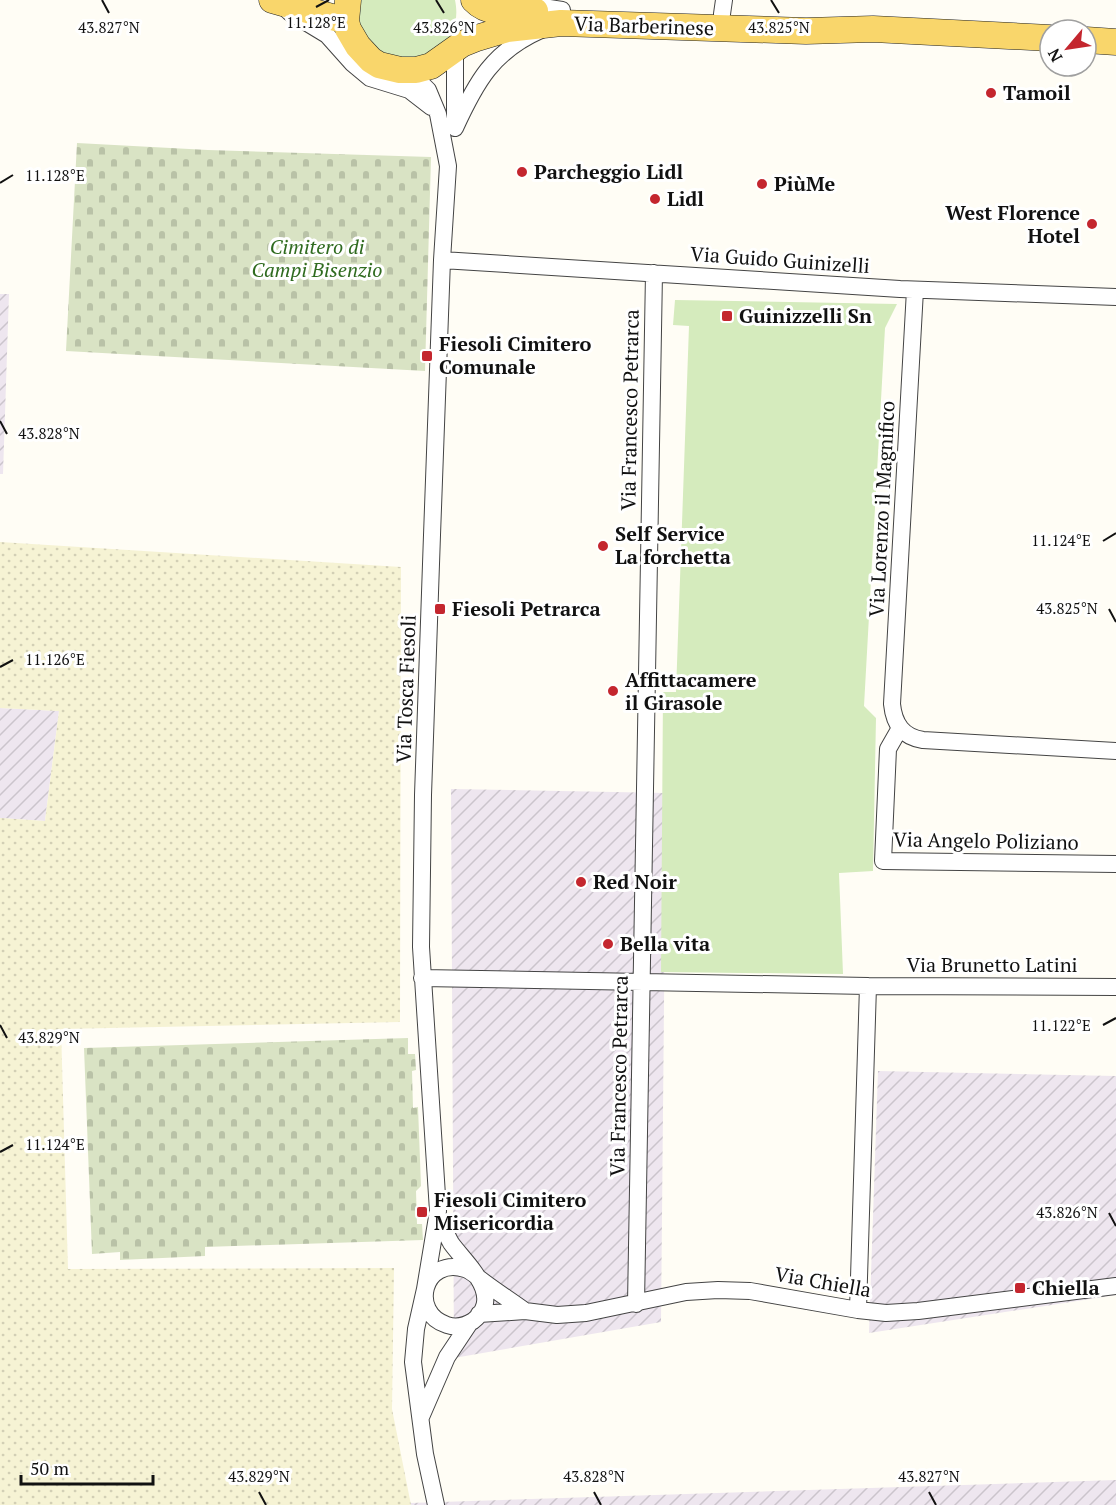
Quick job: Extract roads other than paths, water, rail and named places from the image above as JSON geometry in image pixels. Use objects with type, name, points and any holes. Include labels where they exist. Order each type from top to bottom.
[{"type":"main road","name":"Via Barberinese","points":[[270,0],[347,10],[348,29],[358,46],[371,60],[387,68],[408,70],[431,66],[467,41],[507,29],[562,17],[723,7],[873,29]]},
{"type":"main road","points":[[455,48],[465,26],[466,0]]},
{"type":"main road","name":"Via Barberinese","points":[[474,0],[498,12],[562,17],[806,31],[873,29],[1038,37]]},
{"type":"main road","points":[[1098,41],[1116,42]]},
{"type":"street","points":[[270,0],[322,31],[352,63],[370,78],[409,90],[422,98],[438,114]]},
{"type":"street","points":[[504,0],[562,17]]},
{"type":"street","name":"Via Tosca Fiesoli","points":[[455,128],[475,86],[496,59],[514,45],[562,17]]},
{"type":"street","name":"Via Tosca Fiesoli","points":[[436,1505],[428,1475],[413,1362],[416,1329],[437,1214],[422,978],[423,795],[442,260],[448,166],[455,128],[455,48]]},
{"type":"street","name":"Via Tosca Fiesoli","points":[[408,70],[428,90],[438,114],[448,166]]},
{"type":"street","name":"Via Guido Guinizelli","points":[[442,260],[915,290],[1116,297]]},
{"type":"street","name":"Via Francesco Petrarca","points":[[636,1304],[654,273]]},
{"type":"street","name":"Via Lorenzo il Magnifico","points":[[900,728],[893,713],[892,704],[915,290]]},
{"type":"street","points":[[900,728],[908,736],[923,740],[1116,751]]},
{"type":"street","name":"Via Angelo Poliziano","points":[[900,728],[888,748],[883,861],[1116,864]]},
{"type":"street","name":"Via Brunetto Latini","points":[[422,978],[868,986],[1116,987]]},
{"type":"street","points":[[858,1311],[868,986]]},
{"type":"street","name":"Via Tosca Fiesoli","points":[[437,1214],[450,1241],[480,1279]]},
{"type":"street","points":[[425,1289],[437,1271],[450,1267],[469,1270],[525,1311]]},
{"type":"street","points":[[420,1418],[447,1358],[483,1305],[484,1292],[480,1279]]},
{"type":"street","name":"Via Chiella","points":[[474,1319],[525,1311],[573,1314],[636,1304],[686,1292],[750,1290],[858,1311],[886,1313],[1116,1286]]},
{"type":"street","name":"Via Tosca Fiesoli","points":[[425,1289],[425,1302],[436,1320],[452,1327],[474,1319]]},
{"type":"place","name":"Tamoil","points":[[991,93]]},
{"type":"place","name":"Parcheggio Lidl","points":[[522,172]]},
{"type":"place","name":"PiùMe","points":[[762,184]]},
{"type":"place","name":"Lidl","points":[[655,199]]},
{"type":"place","name":"West Florence Hotel","points":[[1092,224]]},
{"type":"place","name":"Guinizzelli Sn","points":[[727,316]]},
{"type":"place","name":"Fiesoli Cimitero Comunale","points":[[427,356]]},
{"type":"place","name":"Self Service La forchetta","points":[[603,546]]},
{"type":"place","name":"Fiesoli Petrarca","points":[[440,609]]},
{"type":"place","name":"Affittacamere il Girasole","points":[[613,691]]},
{"type":"place","name":"Red Noir","points":[[581,882]]},
{"type":"place","name":"Bella vita","points":[[608,944]]},
{"type":"place","name":"Fiesoli Cimitero Misericordia","points":[[422,1212]]},
{"type":"place","name":"Chiella","points":[[1020,1288]]},
{"type":"park label","name":"Cimitero di Campi Bisenzio","points":[[317,258]]}]
